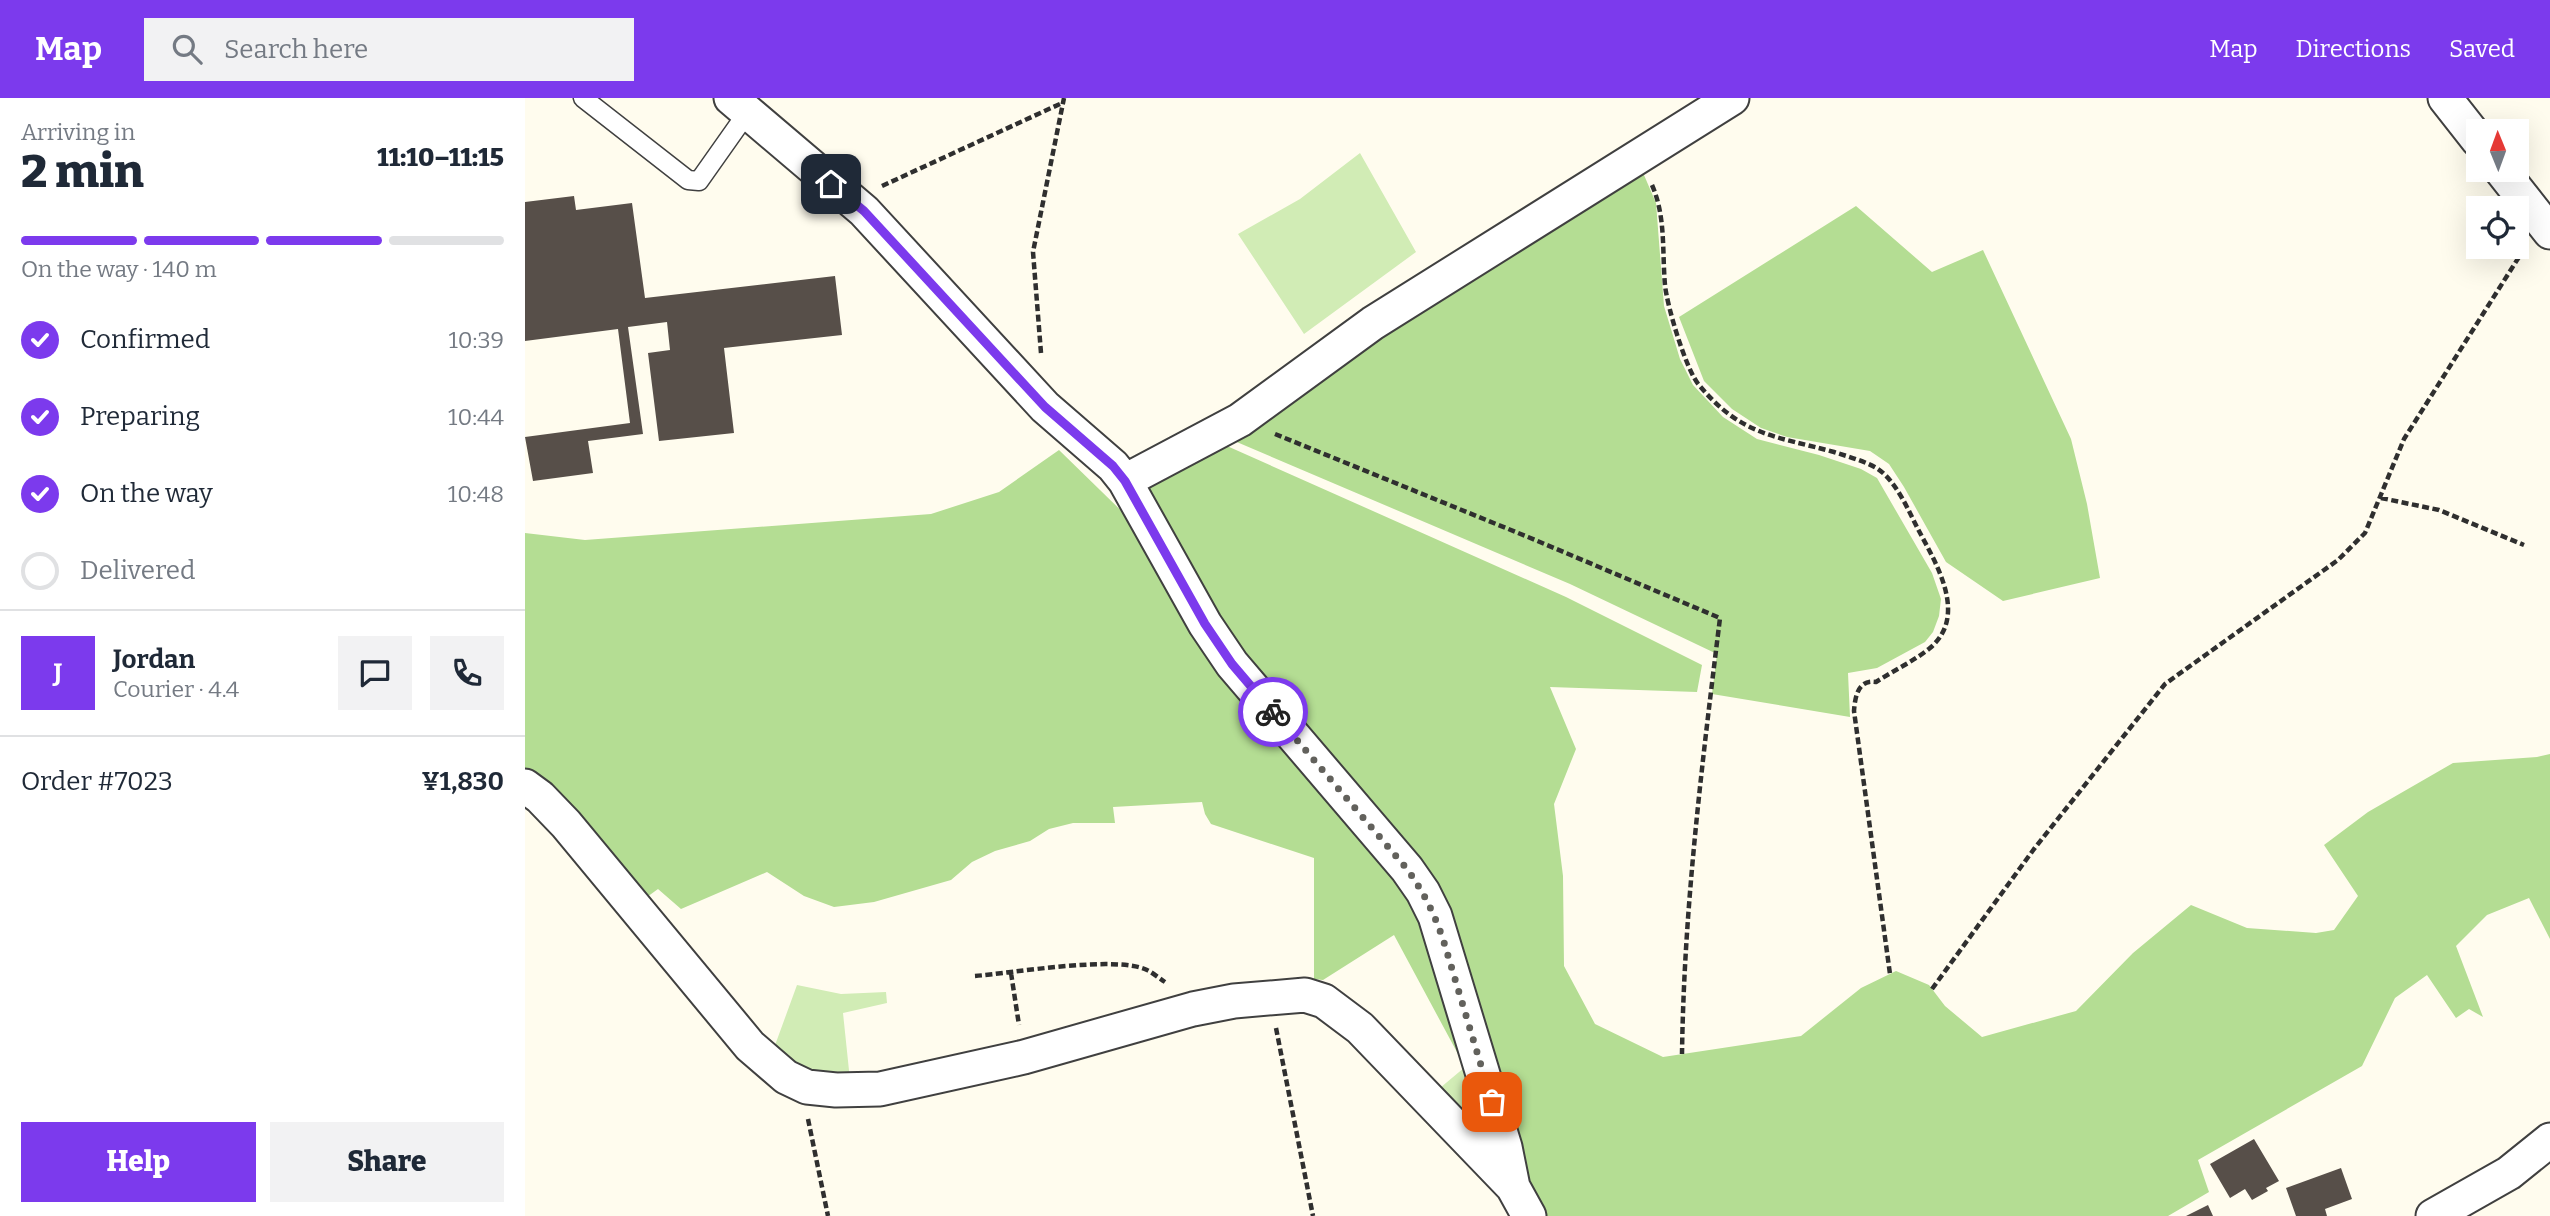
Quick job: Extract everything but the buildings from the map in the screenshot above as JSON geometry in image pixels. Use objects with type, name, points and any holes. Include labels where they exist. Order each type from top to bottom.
[{"type":"street","points":[[1125,481],[1240,420],[1373,323],[1732,98]]},
{"type":"street","points":[[2445,98],[2466,125]]},
{"type":"street","points":[[749,108],[854,204],[1045,407],[1113,466],[1125,481],[1205,624],[1232,664],[1407,869],[1435,916],[1505,1146],[1513,1186]]},
{"type":"street","points":[[2511,182],[2546,226]]},
{"type":"street","points":[[525,786],[540,797],[566,824],[750,1046],[786,1077],[807,1087],[836,1090],[880,1089],[1024,1057],[1193,1009],[1269,997],[1305,995],[1324,1001],[1341,1012],[1404,1072],[1513,1186],[1529,1216]]},
{"type":"street","points":[[2433,1216],[2509,1174],[2550,1140]]},
{"type":"lane","points":[[583,98],[688,180],[699,181],[749,108]]},
{"type":"path","points":[[854,204],[866,193],[886,183],[1063,100]]},
{"type":"path","points":[[1041,356],[1033,253],[1063,100]]},
{"type":"path","points":[[1639,157],[1660,202],[1666,264],[1665,285],[1687,360],[1697,383],[1727,414],[1758,433],[1847,456],[1881,470],[1940,569],[1948,599],[1947,619],[1942,633],[1931,647],[1876,682],[1870,681],[1860,686],[1855,696],[1854,711],[1890,974]]},
{"type":"path","points":[[1931,989],[2034,849],[2165,684],[2338,561],[2365,533],[2404,439],[2546,226]]},
{"type":"path","points":[[1240,420],[1720,618],[1694,829],[1683,967],[1682,1054]]},
{"type":"path","points":[[2381,498],[2439,510],[2524,545]]},
{"type":"path","points":[[975,976],[1102,964],[1127,965],[1146,970],[1168,985],[1193,1009]]},
{"type":"path","points":[[1011,973],[1024,1057]]},
{"type":"path","points":[[1269,997],[1313,1216]]},
{"type":"path","points":[[807,1087],[806,1109],[828,1216]]},
{"type":"green space","points":[[1360,153],[1416,252],[1304,334],[1238,234],[1300,199]]},
{"type":"green space","points":[[1641,168],[1656,203],[1664,306],[1680,359],[1693,385],[1723,417],[1757,439],[1819,455],[1861,469],[1877,478],[1932,573],[1941,599],[1933,632],[1925,642],[1877,668],[1848,673],[1850,717],[1712,694],[1717,654],[1570,584],[1225,437],[1380,333]]},
{"type":"green space","points":[[1856,206],[1932,272],[1983,250],[2071,439],[2087,504],[2100,578],[2003,601],[1946,562],[1889,464],[1870,451],[1787,437],[1761,428],[1732,409],[1704,381],[1679,317]]},
{"type":"green space","points":[[1218,442],[1566,597],[1702,665],[1697,692],[1550,687],[1576,749],[1554,804],[1563,876],[1564,966],[1595,1024],[1663,1057],[1801,1036],[1861,988],[1896,971],[1929,985],[1945,1006],[1982,1037],[2076,1011],[2133,953],[2191,905],[2247,928],[2316,933],[2334,930],[2358,896],[2324,845],[2368,812],[2453,763],[2550,754],[2550,939],[2529,898],[2487,915],[2456,946],[2483,1017],[2469,1009],[2456,1018],[2427,975],[2395,998],[2362,1066],[2198,1160],[2209,1192],[2168,1216],[1541,1216],[1534,1203],[1442,915],[1237,660],[1139,482]]},
{"type":"green space","points":[[1059,450],[1141,530],[1416,896],[1465,1067],[1394,935],[1323,980],[1314,979],[1314,858],[1211,824],[1202,802],[1113,807],[1115,823],[1073,823],[1049,829],[1030,841],[995,851],[972,862],[951,880],[874,902],[834,907],[804,896],[767,872],[681,909],[658,889],[647,897],[525,775],[525,533],[585,540],[931,514],[999,492]]},
{"type":"green space","points":[[797,985],[841,994],[886,992],[887,1003],[843,1013],[850,1080],[809,1075],[774,1048]]},
{"type":"green space","points":[[1465,1067],[1482,1121],[1478,1126],[1471,1124],[1440,1088]]},
{"type":"way so far","points":[[1273,712],[1407,869],[1423,892],[1443,939],[1492,1102]]},
{"type":"route","points":[[831,184],[864,211],[1045,407],[1113,466],[1125,481],[1205,624],[1232,664],[1273,712]]}]
